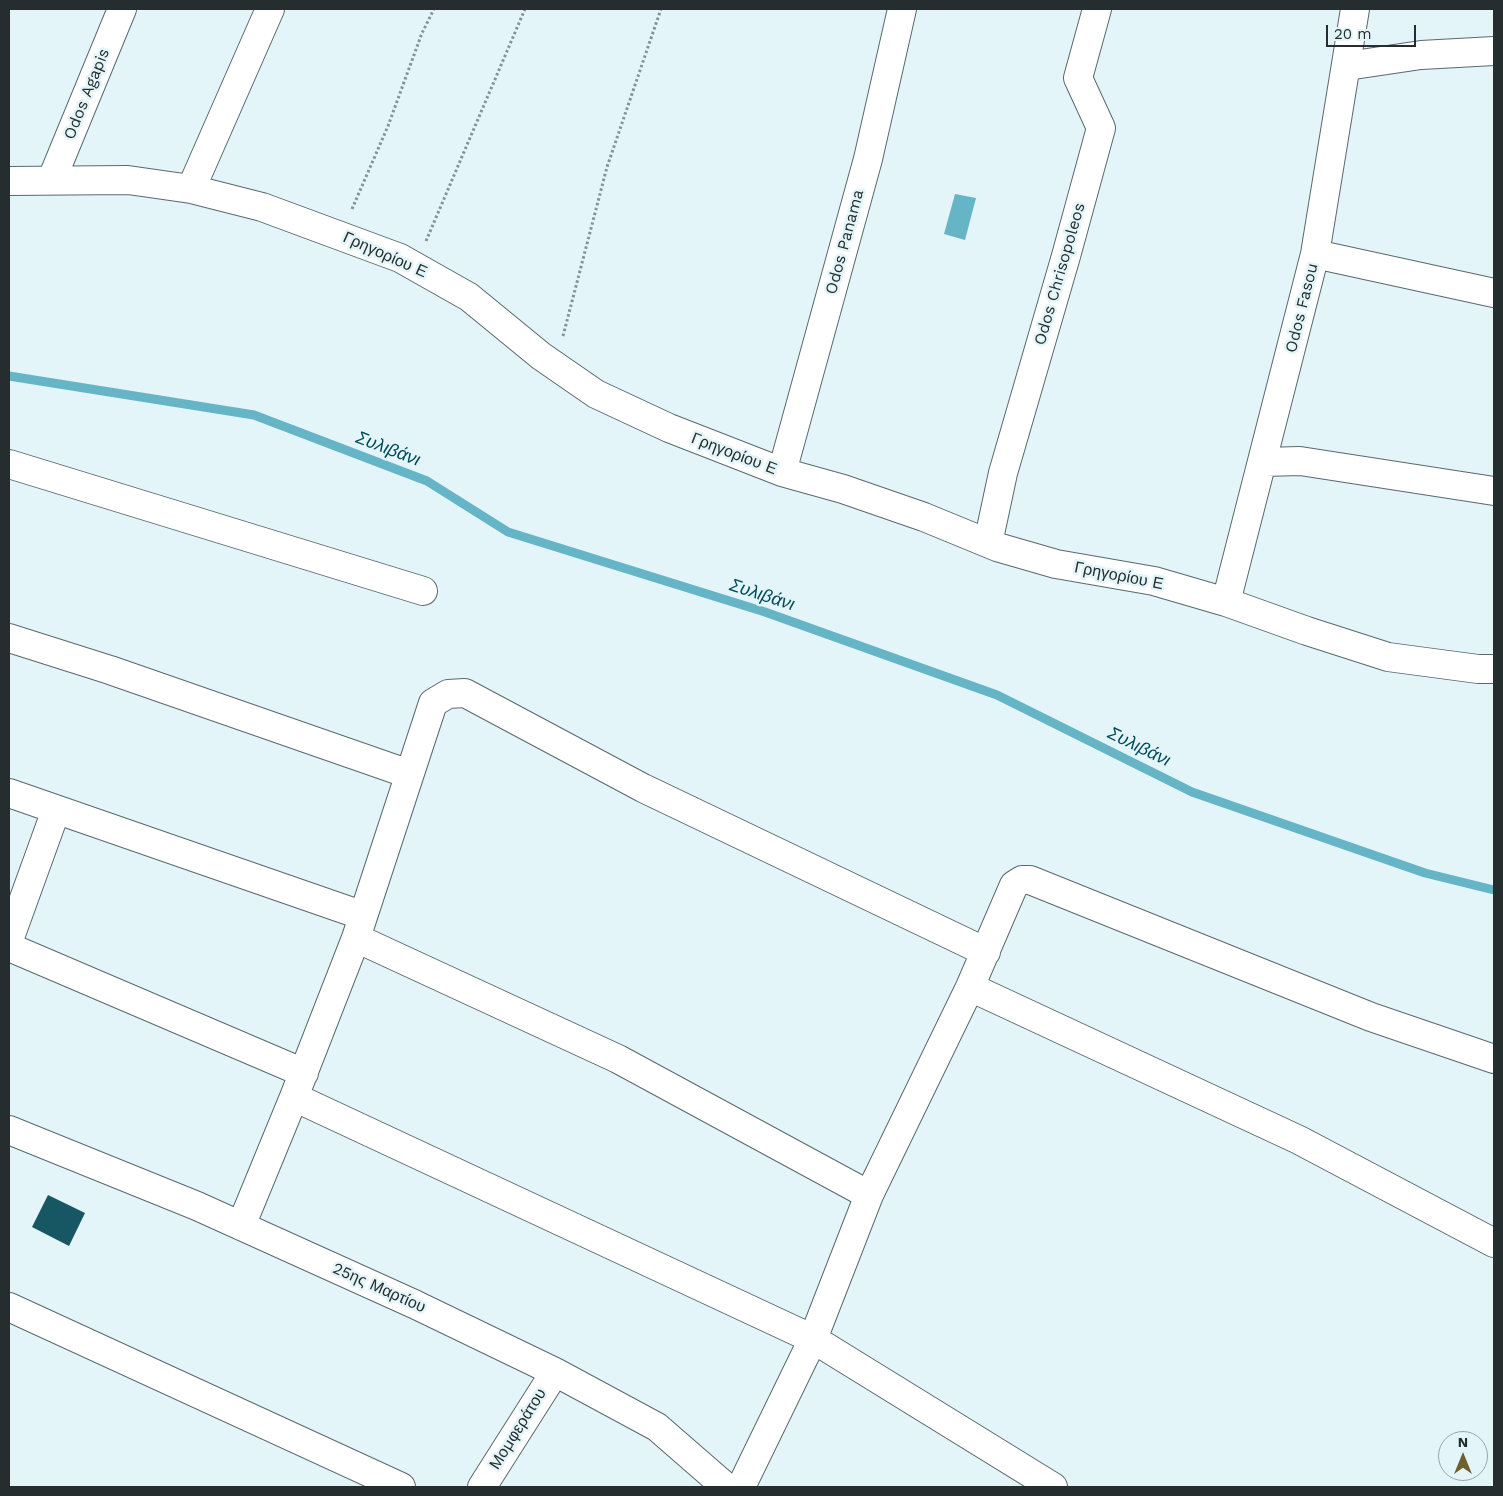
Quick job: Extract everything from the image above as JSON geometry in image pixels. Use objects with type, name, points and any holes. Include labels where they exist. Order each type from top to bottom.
[{"type":"street","name":"Odos Agapis","points":[[52,179],[122,9]]},
{"type":"street","points":[[191,189],[270,9]]},
{"type":"street","name":"Odos Panama","points":[[782,472],[868,159],[902,9]]},
{"type":"street","name":"Odos Chrisopoleos","points":[[988,543],[1003,473],[1101,128],[1078,78],[1097,9]]},
{"type":"street","name":"Odos Fasou","points":[[1226,602],[1264,462],[1315,254],[1355,9]]},
{"type":"street","points":[[1347,66],[1421,56],[1494,52]]},
{"type":"street","name":"Γρηγορίου Ε","points":[[9,181],[52,179],[128,180],[191,189],[262,207],[341,235],[415,266],[469,296],[556,366],[596,394],[668,428],[782,472],[924,517],[988,543],[1056,564],[1154,581],[1226,602],[1388,657],[1478,669],[1494,669]]},
{"type":"street","points":[[1315,254],[1494,293]]},
{"type":"street","points":[[1264,462],[1300,461],[1494,491]]},
{"type":"street","points":[[9,464],[422,591]]},
{"type":"street","points":[[9,638],[410,774]]},
{"type":"street","points":[[241,1226],[299,1085],[358,926],[433,704],[448,694],[465,694],[643,788],[986,952]]},
{"type":"street","points":[[9,793],[358,926],[618,1059],[869,1195]]},
{"type":"street","points":[[9,940],[56,810]]},
{"type":"street","points":[[741,1487],[813,1339],[869,1195],[970,987],[1014,885],[1022,880],[1030,880],[1371,1017],[1494,1059]]},
{"type":"street","points":[[9,947],[299,1085],[813,1339],[1053,1487]]},
{"type":"street","points":[[970,987],[1299,1140],[1494,1242]]},
{"type":"street","name":"25ης Μαρτίου","points":[[9,1130],[241,1226],[414,1304],[555,1372],[657,1427],[726,1487]]},
{"type":"street","points":[[9,1307],[401,1487]]},
{"type":"street","name":"Μομφεράτου","points":[[482,1487],[555,1372]]},
{"type":"path","points":[[341,235],[388,126],[422,33],[434,9]]},
{"type":"path","points":[[415,266],[525,9]]},
{"type":"path","points":[[556,366],[607,167],[661,9]]},
{"type":"water","points":[[955,194],[976,198],[965,240],[944,234]]},
{"type":"building","points":[[48,1195],[85,1213],[69,1246],[32,1227]]},
{"type":"waterway","name":"Συλιβάνι","points":[[9,376],[254,415],[427,481],[508,532],[765,612],[997,695],[1192,792],[1425,873],[1494,890]]}]
